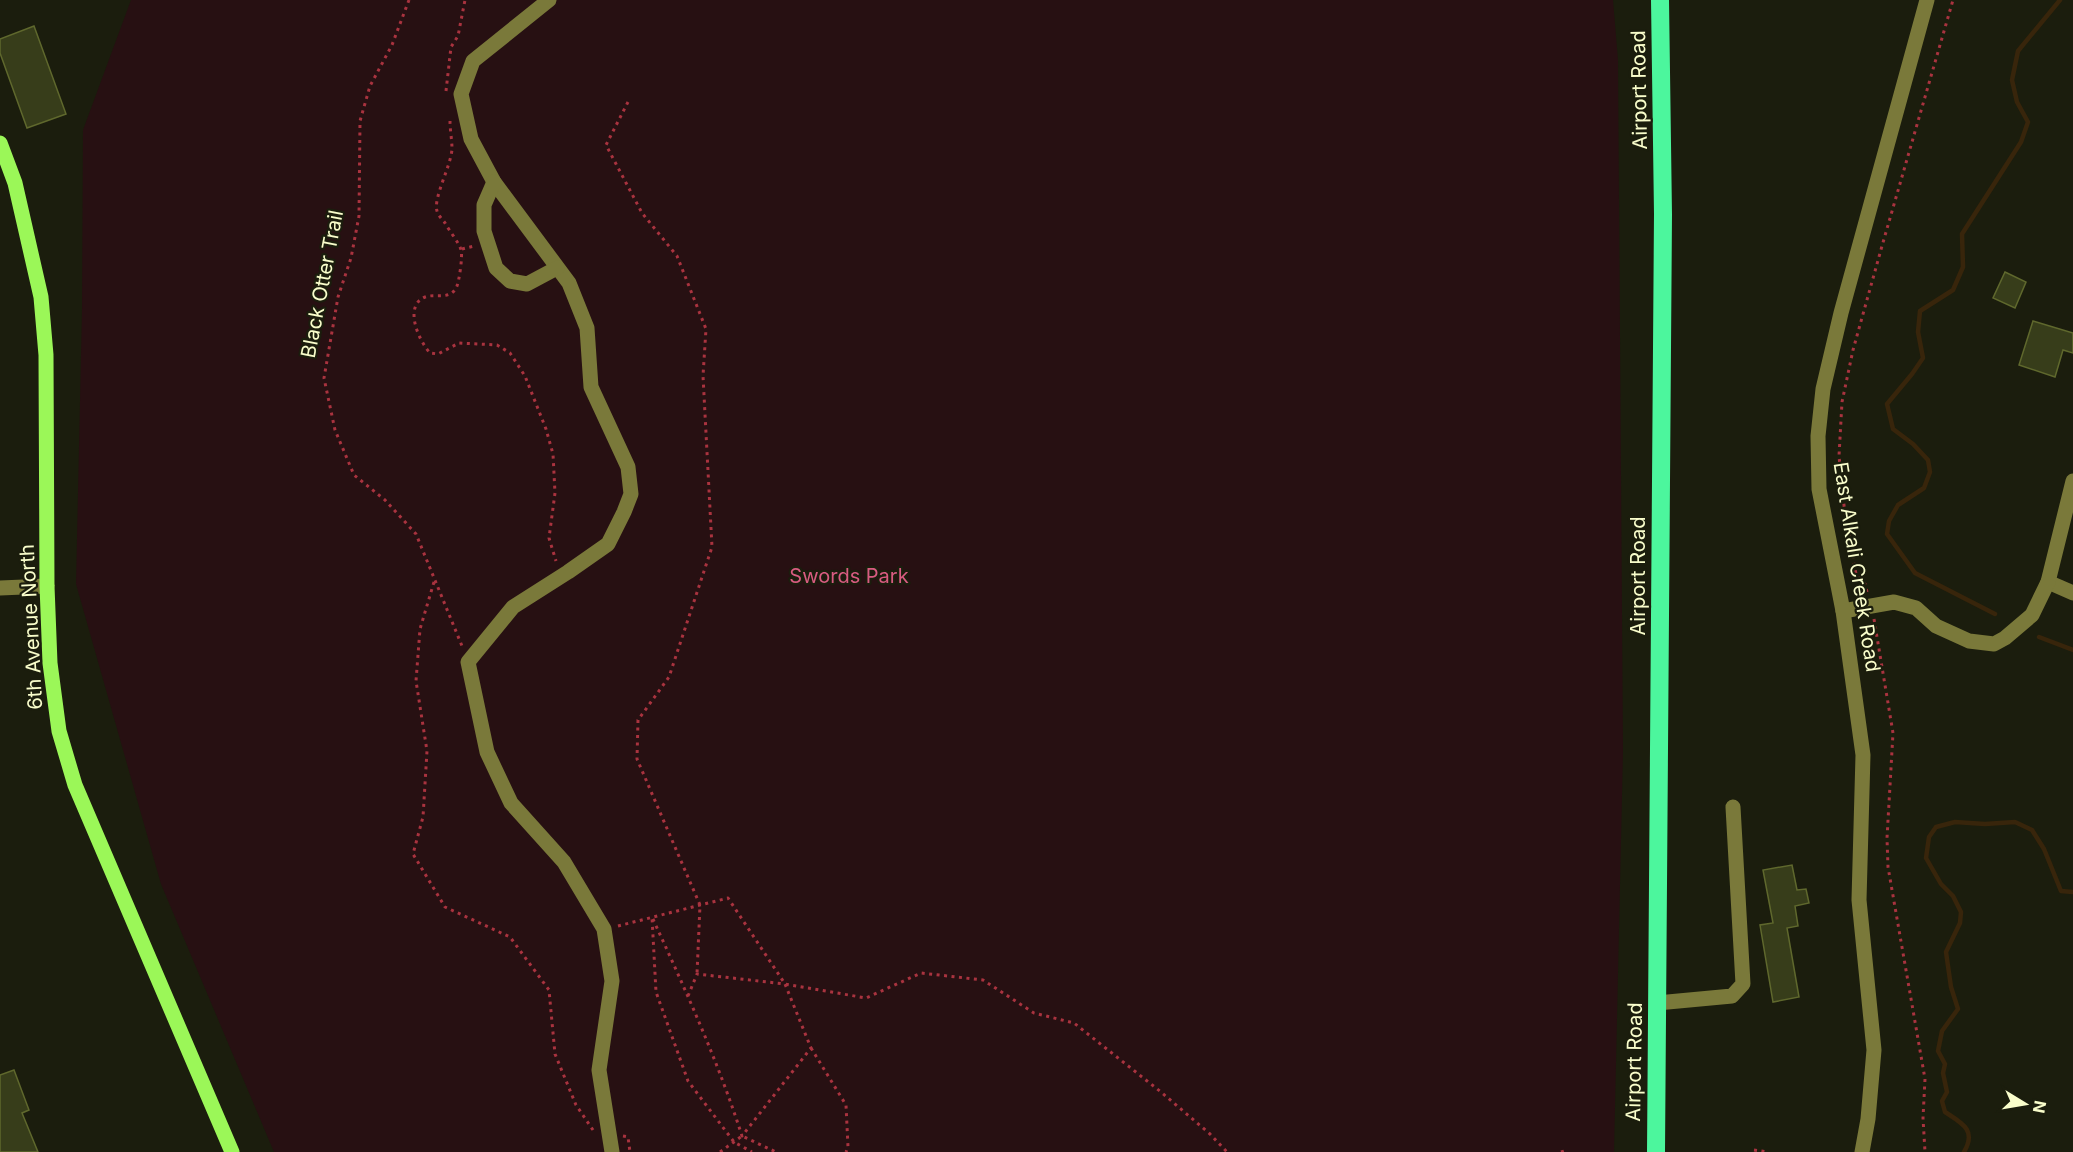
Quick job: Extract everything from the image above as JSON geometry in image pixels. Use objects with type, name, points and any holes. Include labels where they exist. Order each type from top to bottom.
[{"type":"highway","name":"Airport Road","points":[[1656,1152],[1663,214],[1660,0]]},
{"type":"highway","points":[[1646,1152],[1656,1084]]},
{"type":"main road","name":"6th Avenue North","points":[[0,143],[15,183],[30,240],[41,297],[46,355],[47,586],[50,663],[59,731],[75,786],[232,1152]]},
{"type":"street","points":[[549,0],[473,61],[461,94],[471,139],[494,182],[569,284],[587,328],[591,387],[628,467],[631,494],[608,544],[513,607],[468,662],[487,752],[511,803],[564,862],[604,929],[612,981],[599,1070],[612,1152]]},
{"type":"street","name":"East Alkali Creek Road","points":[[1862,1152],[1868,1119],[1874,1050],[1859,900],[1863,755],[1843,611],[1819,489],[1818,436],[1823,389],[1841,313],[1928,0]]},
{"type":"street","points":[[494,182],[484,205],[484,231],[496,268],[510,281],[527,284],[557,268]]},
{"type":"street","points":[[1843,611],[1894,602],[1916,608],[1936,626],[1969,641],[1994,644],[2005,638],[2032,615],[2048,582],[2073,481]]},
{"type":"street","points":[[2048,582],[2073,593]]},
{"type":"street","points":[[0,588],[47,586]]},
{"type":"street","points":[[1657,1003],[1732,996],[1743,984],[1733,807]]},
{"type":"path","name":"Black Otter Trail","points":[[409,0],[392,45],[370,86],[360,121],[359,216],[351,258],[338,297],[324,378],[335,430],[354,475],[385,500],[416,534],[468,662]]},
{"type":"path","points":[[446,96],[445,86],[451,47],[458,36],[465,0]]},
{"type":"path","points":[[1925,1152],[1923,1118],[1925,1079],[1888,867],[1887,838],[1893,733],[1870,605],[1865,584],[1856,574],[1845,516],[1839,456],[1842,402],[1853,350],[1953,0]]},
{"type":"path","points":[[628,102],[606,144],[642,213],[677,256],[706,329],[704,376],[712,547],[669,677],[638,720],[638,759],[700,905],[697,974],[688,996]]},
{"type":"path","points":[[449,115],[452,149],[447,175],[438,195],[437,210],[462,249],[456,288],[451,294],[442,297],[422,298],[415,307],[415,326],[422,344],[429,353],[438,354],[459,343],[497,345],[510,353],[525,376],[546,429],[553,454],[555,493],[549,538],[561,577]]},
{"type":"path","points":[[435,580],[420,628],[416,681],[427,752],[423,818],[413,854],[445,907],[510,937],[549,990],[555,1054],[576,1105],[596,1135],[609,1133],[628,1137],[630,1152]]},
{"type":"path","points":[[604,929],[728,898],[784,984],[811,1048],[846,1105],[848,1147],[846,1152]]},
{"type":"path","points":[[652,917],[688,996],[742,1136],[776,1152]]},
{"type":"path","points":[[652,917],[656,992],[688,1081],[734,1142],[752,1152]]},
{"type":"path","points":[[697,974],[784,984],[866,998],[921,973],[983,980],[1034,1013],[1074,1023],[1161,1092],[1210,1134],[1227,1152]]},
{"type":"path","points":[[720,1152],[742,1136],[811,1048]]},
{"type":"path","points":[[1561,1152],[1568,1150]]},
{"type":"path","points":[[1754,1150],[1768,1152]]},
{"type":"green space","name":"Swords Park","points":[[131,0],[1613,0],[1618,60],[1623,751],[1614,1152],[274,1152],[161,884],[76,584],[83,130]]},
{"type":"building","points":[[34,26],[66,114],[27,128],[0,53],[0,39]]},
{"type":"building","points":[[2005,272],[2026,282],[2015,308],[1993,298]]},
{"type":"building","points":[[2033,321],[2073,333],[2073,353],[2063,350],[2055,377],[2019,365]]},
{"type":"building","points":[[1792,865],[1797,890],[1806,889],[1809,903],[1795,906],[1798,926],[1787,928],[1799,997],[1773,1002],[1760,925],[1773,923],[1763,870]]},
{"type":"building","points":[[14,1070],[29,1110],[22,1113],[38,1152],[0,1152],[0,1075]]},
{"type":"waterway","points":[[1995,614],[1915,573],[1887,534],[1889,521],[1898,505],[1924,488],[1930,472],[1928,460],[1913,444],[1893,429],[1887,404],[1923,358],[1918,332],[1920,311],[1953,290],[1963,267],[1962,234],[2021,142],[2028,122],[2017,102],[2012,80],[2018,51],[2060,0]]},
{"type":"waterway","points":[[2039,637],[2073,650]]},
{"type":"waterway","points":[[1964,1152],[1968,1144],[1968,1133],[1962,1124],[1945,1112],[1942,1101],[1947,1092],[1943,1073],[1945,1064],[1938,1051],[1942,1031],[1958,1009],[1951,987],[1946,952],[1960,923],[1961,912],[1953,896],[1941,884],[1926,858],[1929,837],[1936,827],[1955,822],[1985,824],[2015,822],[2032,830],[2044,849],[2061,891],[2073,892]]}]
